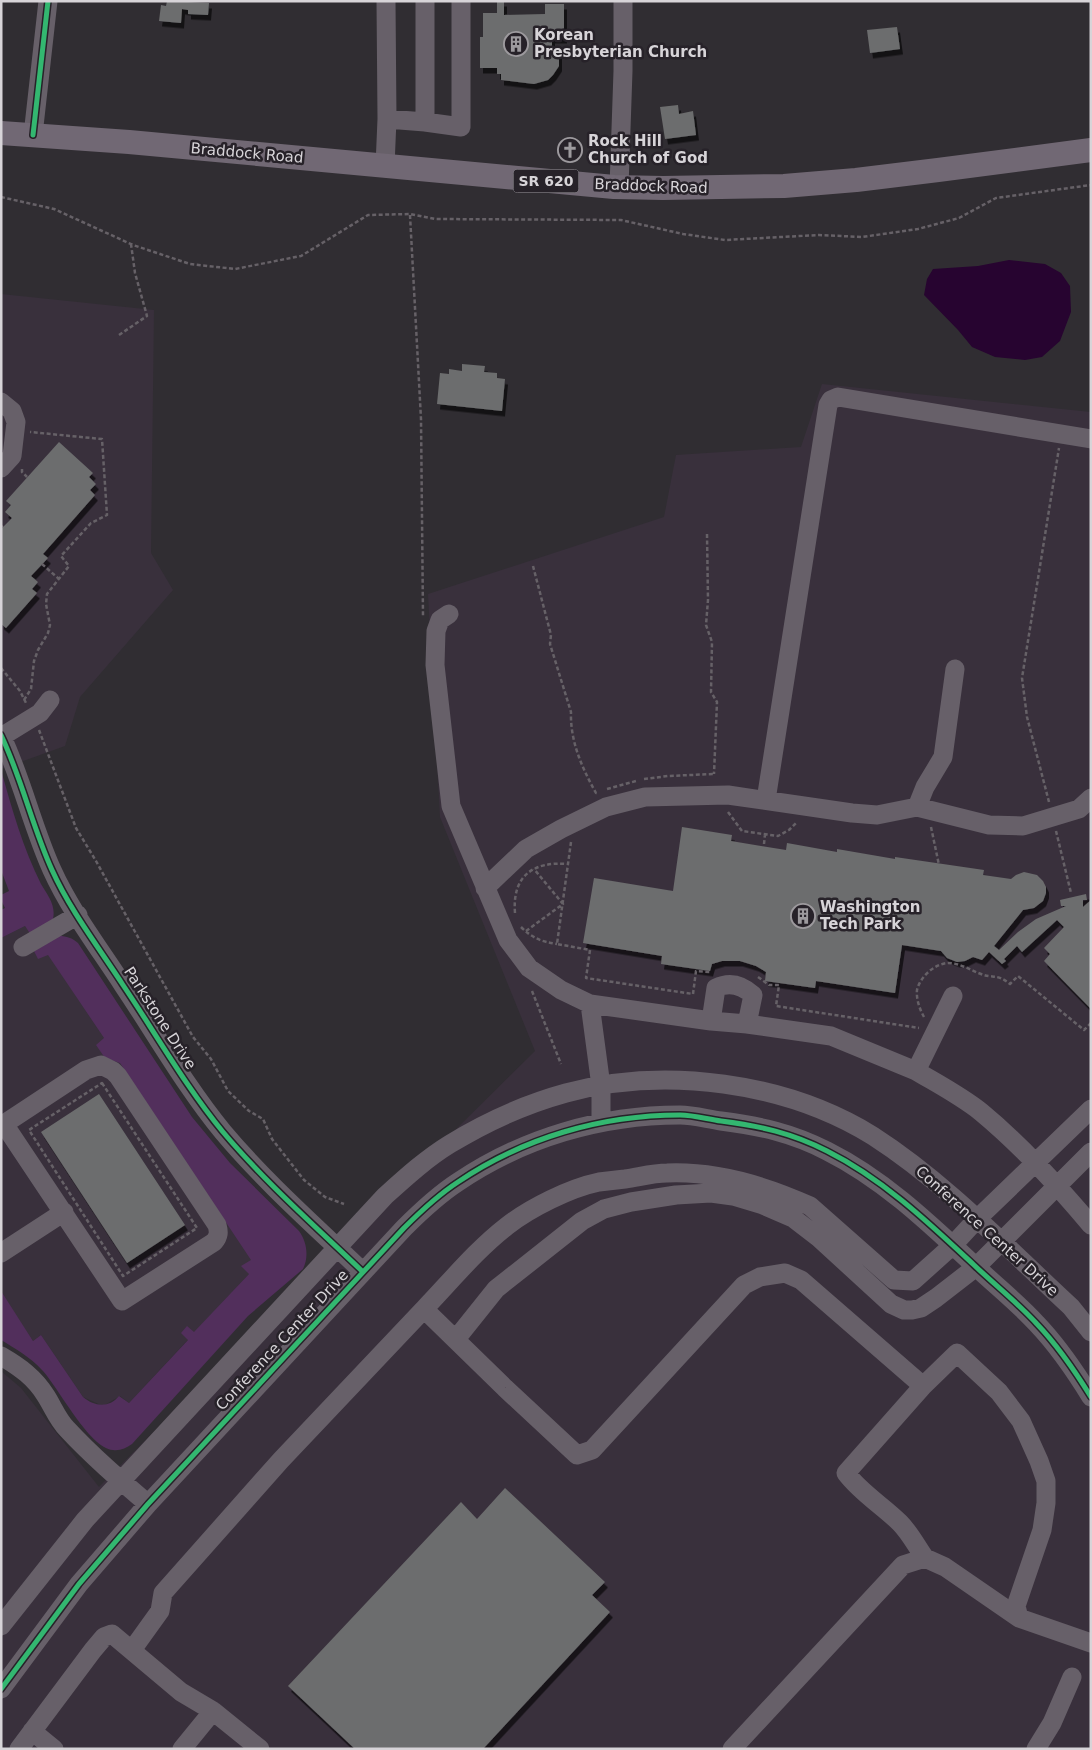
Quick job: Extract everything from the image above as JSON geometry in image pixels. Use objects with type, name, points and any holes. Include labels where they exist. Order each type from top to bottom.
[{"type":"main road","name":"Braddock Road","points":[[1,133],[129,142],[619,187],[784,186],[856,180],[1091,150]]},
{"type":"street","points":[[33,135],[48,1]]},
{"type":"street","points":[[385,166],[387,119],[386,1]]},
{"type":"street","points":[[425,1],[425,122]]},
{"type":"street","points":[[387,119],[461,127],[461,1]]},
{"type":"street","points":[[619,187],[623,80],[623,1]]},
{"type":"street","points":[[766,800],[828,405],[831,400],[838,397],[1091,439]]},
{"type":"street","points":[[1,402],[12,411],[16,422],[12,456],[1,468]]},
{"type":"street","points":[[448,614],[440,620],[436,632],[435,664],[451,806],[508,940],[529,968],[561,990],[590,1004],[831,1036],[916,1072],[980,1112],[1036,1163],[1091,1225]]},
{"type":"street","points":[[917,807],[925,787],[943,757],[955,669]]},
{"type":"street","name":"Parkstone Drive","points":[[50,700],[46,707],[33,718],[1,736],[15,766],[38,836],[52,871],[78,915],[191,1088],[222,1131],[253,1166],[362,1271]]},
{"type":"street","points":[[485,888],[526,849],[561,828],[606,807],[645,797],[728,796],[877,815],[917,807],[989,825],[1023,826],[1079,809],[1091,798]]},
{"type":"street","points":[[23,947],[78,915]]},
{"type":"street","points":[[711,1021],[716,988],[733,984],[753,995],[747,1024]]},
{"type":"street","points":[[916,1072],[953,996]]},
{"type":"street","points":[[590,1004],[601,1086],[601,1122]]},
{"type":"street","points":[[101,1065],[114,1071],[118,1076],[219,1230],[218,1237],[214,1242],[122,1301],[64,1212],[4,1124],[86,1070],[101,1065]]},
{"type":"street","name":"Conference Center Drive","points":[[1,1626],[79,1528],[385,1196],[418,1166],[450,1144],[486,1124],[529,1105],[566,1093],[601,1086],[658,1081],[708,1082],[745,1088],[786,1098],[847,1122],[929,1176],[1071,1307],[1091,1332]]},
{"type":"street","points":[[132,1650],[160,1611],[163,1593],[281,1460],[477,1253],[506,1226],[534,1208],[565,1194],[597,1183],[666,1172],[716,1176],[741,1181],[810,1206],[894,1280],[913,1281],[953,1245],[977,1219],[1091,1110]]},
{"type":"street","name":"Conference Center Drive","points":[[1,1689],[79,1584],[148,1504],[362,1271],[430,1203],[465,1178],[510,1152],[557,1133],[601,1122],[682,1115],[769,1128],[798,1138],[827,1152],[863,1172],[912,1209],[953,1245],[1036,1323],[1059,1348],[1091,1397]]},
{"type":"street","points":[[456,1339],[496,1289],[582,1221],[604,1209],[632,1202],[676,1195],[711,1194],[733,1196],[763,1205],[793,1218],[819,1238],[891,1304],[904,1310],[921,1308],[976,1267],[1091,1152]]},
{"type":"street","points":[[628,1179],[632,1202]]},
{"type":"street","points":[[1,1252],[64,1212]]},
{"type":"street","points":[[424,1310],[577,1455],[592,1450],[744,1285],[760,1277],[785,1273],[801,1280],[923,1386]]},
{"type":"street","points":[[1019,1618],[1016,1606],[1042,1530],[1046,1503],[1046,1481],[1021,1421],[999,1392],[957,1353],[923,1386],[846,1474],[853,1483],[902,1525],[925,1558],[945,1568],[1019,1618],[1091,1643]]},
{"type":"street","points":[[1,1356],[33,1378],[45,1394],[64,1427],[148,1504]]},
{"type":"street","points":[[732,1749],[903,1564],[925,1558]]},
{"type":"street","points":[[19,1749],[104,1637],[112,1634],[181,1692],[213,1711],[260,1749]]},
{"type":"street","points":[[1036,1749],[1052,1722],[1072,1677]]},
{"type":"street","points":[[182,1749],[213,1711]]},
{"type":"street","points":[[32,1731],[54,1749]]},
{"type":"path","points":[[1,197],[54,209],[131,244],[190,264],[235,269],[302,256],[368,215],[410,214],[435,219],[621,220],[683,234],[725,240],[819,234],[862,237],[918,229],[958,218],[996,198],[1091,185]]},
{"type":"path","points":[[119,335],[147,316],[135,273],[131,244]]},
{"type":"path","points":[[24,700],[30,689],[34,661],[50,625],[46,604],[47,594],[69,566],[60,556],[92,523],[107,515],[102,439],[29,432]]},
{"type":"path","points":[[1062,434],[1022,678],[1027,717],[1071,893]]},
{"type":"path","points":[[23,464],[22,472],[27,477]]},
{"type":"path","points":[[707,534],[708,600],[706,625],[712,642],[711,692],[717,702],[714,796]]},
{"type":"path","points":[[42,564],[58,579]]},
{"type":"path","points":[[534,566],[552,635],[550,644],[571,712],[571,723],[576,747],[583,769],[596,793],[650,778],[714,774]]},
{"type":"path","points":[[1,668],[20,691],[46,744],[76,828],[193,1037],[211,1059],[228,1091],[249,1110],[263,1119],[272,1139],[304,1180],[325,1197],[344,1204]]},
{"type":"path","points":[[931,828],[939,865]]},
{"type":"path","points":[[764,844],[765,834]]},
{"type":"path","points":[[557,944],[571,839]]},
{"type":"path","points":[[515,916],[514,901],[522,879],[534,869],[548,863],[568,864]]},
{"type":"path","points":[[534,869],[563,904]]},
{"type":"path","points":[[526,931],[563,904]]},
{"type":"path","points":[[519,924],[542,941],[590,950],[586,978],[693,994],[696,971],[714,973]]},
{"type":"path","points":[[928,1023],[920,1010],[917,990],[925,975],[932,969],[947,963],[962,965],[984,975],[1002,977],[1010,984],[1018,976],[1084,1030],[1091,1023]]},
{"type":"path","points":[[756,976],[768,985],[779,985],[776,1006],[926,1029]]},
{"type":"path","points":[[102,1082],[196,1228],[123,1276],[84,1216],[29,1130],[102,1082]]},
{"type":"shaded area","points":[[1009,260],[1045,264],[1061,273],[1070,286],[1071,312],[1060,341],[1042,357],[1025,360],[995,357],[972,347],[924,295],[927,279],[933,269],[978,266]]},
{"type":"shaded area","points":[[1,294],[154,310],[151,553],[173,590],[80,697],[65,746],[1,769]]},
{"type":"shaded area","points":[[822,384],[1091,412],[1091,1749],[1,1749],[1,1371],[21,1388],[99,1487],[535,1051],[440,817],[428,594],[664,517],[676,455],[801,447]]},
{"type":"shaded area","points":[[1,770],[23,842],[41,884],[51,901],[54,914],[53,919],[31,935],[25,926],[1,938],[1,910],[5,908],[1,895],[9,891],[1,870]]},
{"type":"shaded area","points":[[25,926],[48,954],[252,1260],[249,1274],[129,1403],[120,1396],[103,1406],[83,1397],[41,1335],[33,1341],[1,1293],[1,938]]},
{"type":"shaded area","points":[[59,936],[65,936],[78,943],[192,1117],[230,1163],[299,1231],[304,1240],[306,1250],[306,1260],[303,1269],[248,1316],[132,1444],[118,1450],[104,1447],[94,1439],[84,1429],[42,1370],[28,1357],[1,1340],[1,1291],[33,1341],[41,1335],[83,1397],[92,1403],[102,1405],[111,1403],[119,1396],[129,1403],[188,1340],[181,1333],[187,1326],[194,1332],[249,1274],[241,1266],[251,1260],[120,1063],[105,1058],[96,1045],[104,1038],[48,955],[38,959],[34,951]]},
{"type":"building","points":[[167,1],[209,3],[208,15],[188,14],[188,10],[182,9],[181,23],[159,21],[161,5],[166,6]]},
{"type":"building","name":"Korean Presbyterian Church","points":[[497,1],[504,1],[504,15],[545,14],[545,4],[564,4],[564,38],[552,38],[552,51],[559,52],[559,66],[548,80],[534,84],[501,80],[501,74],[497,74],[497,68],[480,68],[480,37],[483,37],[483,13],[497,13]]},
{"type":"building","points":[[897,27],[900,49],[870,53],[867,30]]},
{"type":"building","points":[[678,105],[679,114],[693,111],[696,135],[665,139],[660,107]]},
{"type":"building","points":[[462,364],[485,366],[484,372],[497,373],[497,378],[505,379],[502,411],[437,404],[440,373],[449,374],[449,369],[462,371]]},
{"type":"building","points":[[59,442],[93,473],[89,477],[96,484],[90,490],[95,495],[43,554],[48,558],[31,576],[38,582],[32,589],[37,593],[6,628],[1,624],[1,529],[12,518],[5,512],[11,505],[6,501]]},
{"type":"building","name":"Washington Tech Park","points":[[682,827],[732,835],[731,841],[786,850],[787,843],[837,852],[837,849],[895,859],[895,857],[984,870],[983,875],[1011,879],[1024,872],[1037,875],[1046,887],[1043,901],[1034,908],[1023,910],[994,946],[999,950],[1018,932],[1036,919],[1066,906],[1061,906],[1060,900],[1086,894],[1087,900],[1083,900],[1083,907],[1091,900],[1091,1009],[1044,961],[1050,954],[1044,948],[1064,927],[1057,920],[1022,952],[1017,946],[1004,959],[1006,961],[1002,964],[989,952],[982,960],[973,957],[957,962],[947,958],[941,951],[902,945],[895,993],[816,981],[815,988],[765,981],[766,972],[756,966],[740,961],[722,961],[712,964],[710,971],[661,964],[662,956],[583,943],[594,878],[673,891]]},
{"type":"building","points":[[99,1094],[185,1225],[127,1263],[41,1132]]},
{"type":"building","points":[[505,1488],[605,1582],[592,1595],[610,1612],[483,1749],[355,1749],[288,1686],[461,1502],[477,1519]]},
{"type":"cycle path","points":[[33,135],[48,1]]},
{"type":"cycle path","points":[[1,735],[15,768],[45,853],[59,885],[85,929],[184,1079],[209,1115],[239,1150],[362,1271]]},
{"type":"cycle path","points":[[1,1689],[79,1584],[148,1504],[410,1222],[444,1192],[483,1166],[536,1141],[564,1132],[621,1119],[685,1115],[776,1131],[801,1139],[827,1151],[848,1162],[905,1203],[1014,1301],[1052,1341],[1091,1397]]},
{"type":"place","name":"Korean Presbyterian Church","points":[[516,44]]},
{"type":"place","name":"Rock Hill Church of God","points":[[570,150]]},
{"type":"place","name":"Washington Tech Park","points":[[803,916]]}]
